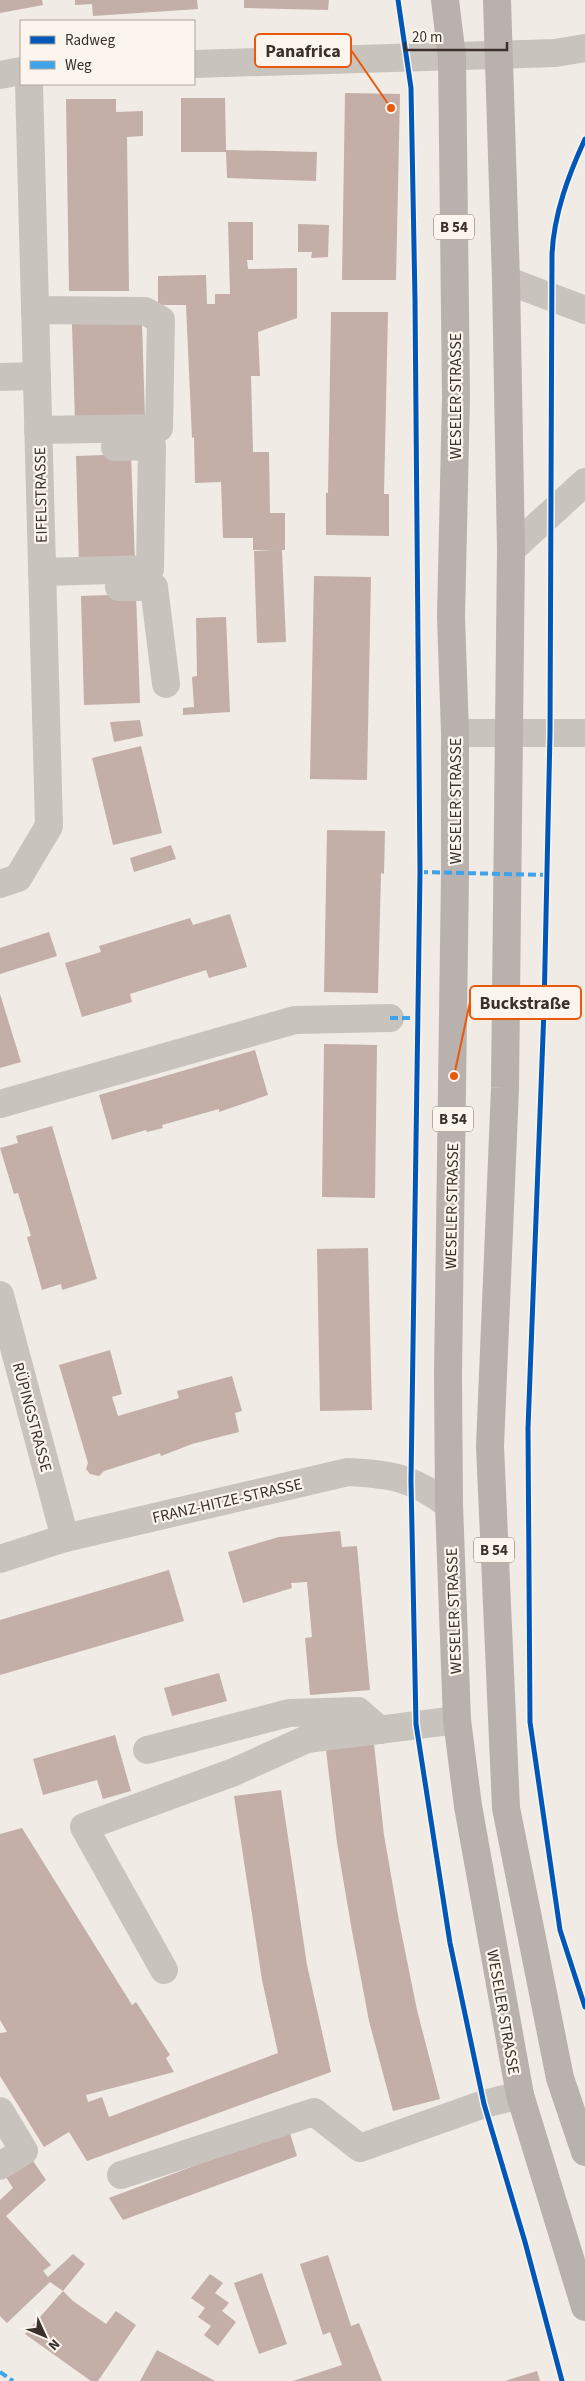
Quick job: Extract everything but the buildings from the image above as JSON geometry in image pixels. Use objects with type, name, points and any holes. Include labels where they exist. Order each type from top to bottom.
[{"type":"main road","name":"WESELER STRASSE","points":[[445,0],[452,57],[456,397],[451,617],[455,733],[454,1076],[448,1375],[449,1506],[457,1720],[468,1806],[520,2095],[585,2307]]},
{"type":"main road","name":"B 54","points":[[498,0],[511,550],[505,1088],[490,1446],[506,1808],[560,2078],[585,2152]]},
{"type":"street","points":[[195,64],[499,54],[555,54],[585,48]]},
{"type":"street","points":[[0,75],[20,71]]},
{"type":"street","name":"EIFELSTRASSE","points":[[9,881],[48,826],[29,85]]},
{"type":"street","points":[[506,280],[585,310]]},
{"type":"street","points":[[35,310],[145,311],[161,320],[159,428],[38,439]]},
{"type":"street","points":[[0,377],[37,376]]},
{"type":"street","points":[[38,439],[152,446],[150,569],[42,580]]},
{"type":"street","points":[[511,550],[585,482]]},
{"type":"street","points":[[42,580],[154,587],[166,684]]},
{"type":"street","points":[[455,733],[585,733]]},
{"type":"street","points":[[0,1104],[295,1020],[390,1018]]},
{"type":"street","name":"RÜPINGSTRASSE","points":[[0,1296],[65,1538]]},
{"type":"street","name":"FRANZ-HITZE-STRASSE","points":[[0,1558],[65,1538],[348,1472],[384,1474],[411,1481],[430,1491],[449,1506]]},
{"type":"street","points":[[147,1750],[289,1714],[358,1711],[380,1730]]},
{"type":"street","points":[[164,1970],[84,1828],[234,1772],[307,1739],[457,1720]]},
{"type":"street","points":[[122,2175],[314,2112],[360,2148],[484,2104],[520,2095]]},
{"type":"street","points":[[0,2111],[24,2151],[0,2166]]},
{"type":"marked path","points":[[420,872],[547,875]]},
{"type":"marked path","points":[[390,1018],[419,1018]]},
{"type":"marked path","points":[[0,2372],[13,2381]]},
{"type":"cycle path","points":[[398,0],[411,88],[415,299],[420,872],[411,1481],[416,1724],[450,1943],[484,2104],[525,2242],[562,2381]]},
{"type":"cycle path","points":[[585,139],[563,195],[553,239],[552,254],[550,733],[544,1009],[528,1428],[530,1722],[560,1930],[585,2007]]},
{"type":"place","name":"Panafrica","points":[[391,108]]},
{"type":"place","name":"Buckstraße","points":[[454,1076]]}]
